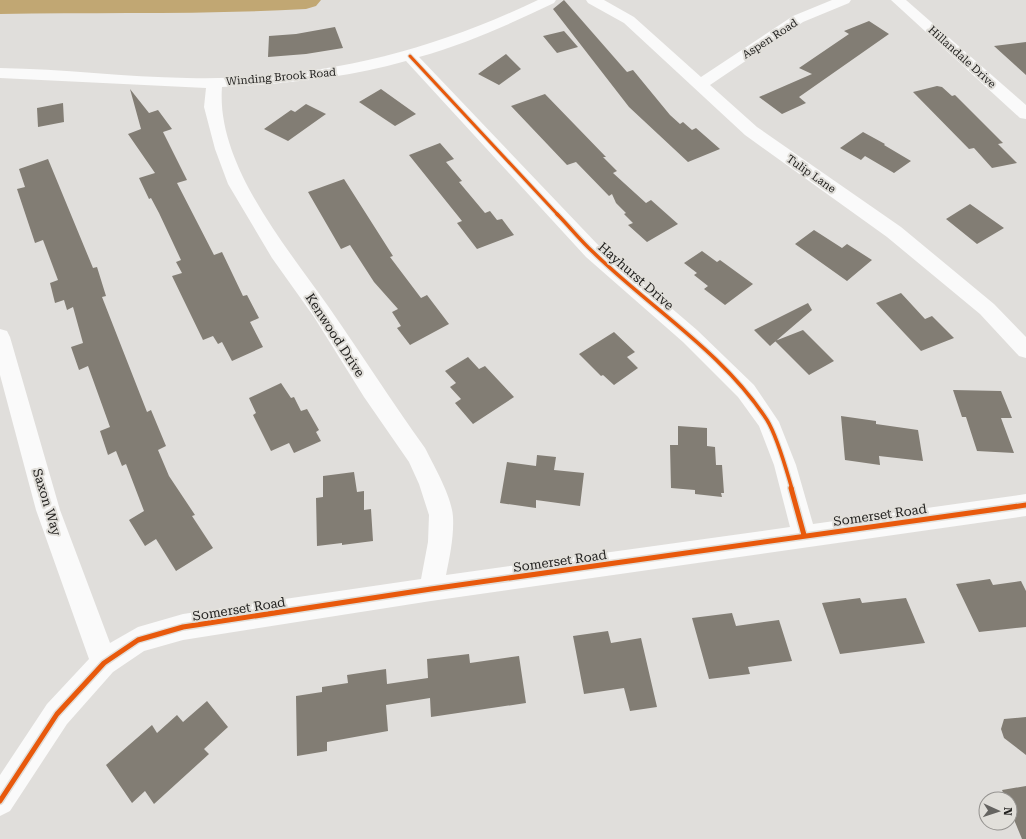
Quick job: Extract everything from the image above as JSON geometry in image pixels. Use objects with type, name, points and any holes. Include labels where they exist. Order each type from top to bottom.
[{"type":"street","name":"Winding Brook Road","points":[[0,73],[36,73],[111,80],[214,83],[304,78],[337,73],[410,56],[459,40],[523,13],[549,0]]},
{"type":"street","name":"Tulip Lane","points":[[594,0],[629,20],[751,131],[894,232],[987,309],[1026,350]]},
{"type":"street","name":"Aspen Road","points":[[700,85],[798,20],[844,0]]},
{"type":"street","name":"Hillandale Drive","points":[[898,0],[1026,114]]},
{"type":"street","name":"Hayhurst Drive","points":[[410,56],[593,252],[690,336],[746,391],[768,422],[785,465],[804,536]]},
{"type":"street","name":"Kenwood Drive","points":[[214,83],[212,107],[223,149],[237,184],[279,253],[321,312],[372,391],[417,455],[431,484],[441,515],[440,542],[431,589]]},
{"type":"street","name":"Saxon Way","points":[[0,337],[48,510],[104,663]]},
{"type":"street","name":"Somerset Road","points":[[104,663],[138,640],[183,628],[431,589],[1026,505]]},
{"type":"street","points":[[0,801],[57,714],[104,663]]},
{"type":"building","points":[[564,0],[627,72],[633,70],[670,115],[680,124],[683,122],[692,130],[696,128],[720,149],[688,162],[629,107],[553,9]]},
{"type":"building","points":[[869,21],[889,34],[799,97],[806,103],[782,114],[759,97],[812,74],[799,68],[849,34],[844,31]]},
{"type":"building","points":[[335,27],[343,48],[306,54],[268,57],[269,36],[296,34]]},
{"type":"building","points":[[564,31],[578,47],[557,53],[543,36]]},
{"type":"building","points":[[1026,42],[1026,75],[994,46]]},
{"type":"building","points":[[506,54],[521,69],[499,85],[478,74]]},
{"type":"building","points":[[937,86],[942,87],[952,96],[955,95],[1003,143],[998,144],[1017,163],[992,168],[974,148],[969,149],[913,92]]},
{"type":"building","points":[[130,89],[149,113],[158,110],[172,129],[163,132],[187,180],[177,183],[214,255],[222,252],[243,296],[247,295],[259,318],[250,322],[263,347],[232,361],[222,342],[218,344],[213,336],[203,340],[172,276],[182,273],[176,262],[181,260],[159,213],[151,198],[149,199],[139,178],[155,173],[128,134],[141,129]]},
{"type":"building","points":[[381,89],[416,114],[395,126],[359,102]]},
{"type":"building","points":[[545,94],[606,157],[603,157],[617,171],[613,173],[646,203],[651,200],[678,224],[647,242],[628,225],[633,223],[616,203],[612,194],[609,196],[576,162],[567,165],[511,106]]},
{"type":"building","points":[[63,103],[64,122],[38,127],[37,108]]},
{"type":"building","points":[[306,104],[326,114],[288,141],[264,129],[291,110],[295,112]]},
{"type":"building","points":[[863,132],[911,161],[894,173],[865,156],[861,160],[840,148]]},
{"type":"building","points":[[440,143],[454,159],[446,162],[462,181],[459,182],[485,213],[490,211],[497,220],[502,219],[514,235],[477,249],[457,223],[462,221],[409,155]]},
{"type":"building","points":[[48,159],[93,268],[97,267],[106,296],[102,297],[147,412],[151,410],[166,446],[158,450],[169,476],[195,515],[192,516],[213,548],[176,571],[156,539],[145,546],[129,520],[144,511],[126,464],[122,466],[116,451],[108,455],[100,431],[110,427],[88,366],[79,370],[71,347],[83,343],[73,307],[67,310],[64,300],[55,303],[50,283],[58,280],[43,240],[35,243],[17,189],[25,187],[19,169]]},
{"type":"building","points":[[344,179],[393,256],[390,257],[421,298],[427,295],[449,324],[410,345],[397,328],[401,326],[392,312],[398,309],[374,282],[350,245],[341,249],[308,192]]},
{"type":"building","points":[[970,204],[1004,228],[977,244],[946,219]]},
{"type":"building","points":[[814,230],[842,248],[847,244],[872,260],[847,281],[795,244]]},
{"type":"building","points":[[702,251],[717,262],[720,260],[753,284],[725,305],[704,289],[708,286],[694,275],[697,273],[684,263]]},
{"type":"building","points":[[901,293],[925,319],[932,316],[954,338],[921,351],[876,303]]},
{"type":"building","points":[[808,303],[812,310],[770,346],[754,330]]},
{"type":"building","points":[[803,330],[834,361],[809,375],[775,341]]},
{"type":"building","points":[[614,332],[635,352],[627,357],[638,368],[614,385],[603,375],[601,376],[579,354]]},
{"type":"building","points":[[468,357],[479,369],[485,366],[514,397],[473,424],[455,403],[461,399],[450,387],[456,383],[445,371]]},
{"type":"building","points":[[281,383],[291,398],[294,397],[301,411],[307,409],[319,430],[316,432],[321,441],[294,453],[289,443],[271,451],[253,415],[256,413],[249,398]]},
{"type":"building","points":[[953,390],[1001,391],[1012,418],[1001,418],[1014,453],[977,451],[966,417],[962,417]]},
{"type":"building","points":[[841,416],[876,421],[876,424],[918,430],[923,461],[879,456],[880,465],[845,460]]},
{"type":"building","points":[[678,426],[707,428],[707,446],[715,447],[716,465],[722,465],[724,493],[721,493],[722,497],[695,494],[695,490],[671,488],[670,445],[678,445]]},
{"type":"building","points":[[537,455],[556,457],[554,470],[584,473],[580,506],[536,500],[536,508],[500,503],[507,462],[536,466]]},
{"type":"building","points":[[354,472],[357,492],[364,491],[364,510],[371,509],[373,541],[342,545],[342,543],[317,546],[316,498],[323,497],[323,476]]},
{"type":"building","points":[[990,579],[993,585],[1021,581],[1026,591],[1026,627],[979,632],[956,584]]},
{"type":"building","points":[[860,598],[862,603],[906,598],[925,643],[840,654],[822,603]]},
{"type":"building","points":[[732,613],[736,626],[779,620],[792,661],[748,667],[750,674],[709,679],[692,618]]},
{"type":"building","points":[[608,631],[611,643],[641,638],[657,707],[630,711],[624,688],[584,694],[573,636]]},
{"type":"building","points":[[469,654],[470,663],[519,656],[526,703],[431,717],[430,698],[386,705],[388,731],[327,742],[327,751],[297,756],[296,696],[322,692],[322,687],[348,683],[347,675],[386,669],[387,684],[428,678],[427,659]]},
{"type":"building","points":[[207,701],[228,727],[204,749],[209,754],[154,804],[145,791],[132,803],[106,765],[152,725],[157,733],[177,715],[183,722]]},
{"type":"building","points":[[1026,717],[1026,755],[1004,738],[1001,729],[1004,719]]},
{"type":"building","points":[[1026,786],[1026,839],[1022,839],[1018,829],[1018,791],[1002,790]]},
{"type":"waterway","points":[[0,5],[112,3],[242,4],[306,0]]},
{"type":"cycle path","points":[[410,56],[593,252],[690,336],[746,391],[768,422],[785,465],[804,535]]},
{"type":"cycle path","points":[[0,801],[57,714],[104,663],[138,640],[183,627],[431,589],[1026,505]]}]
